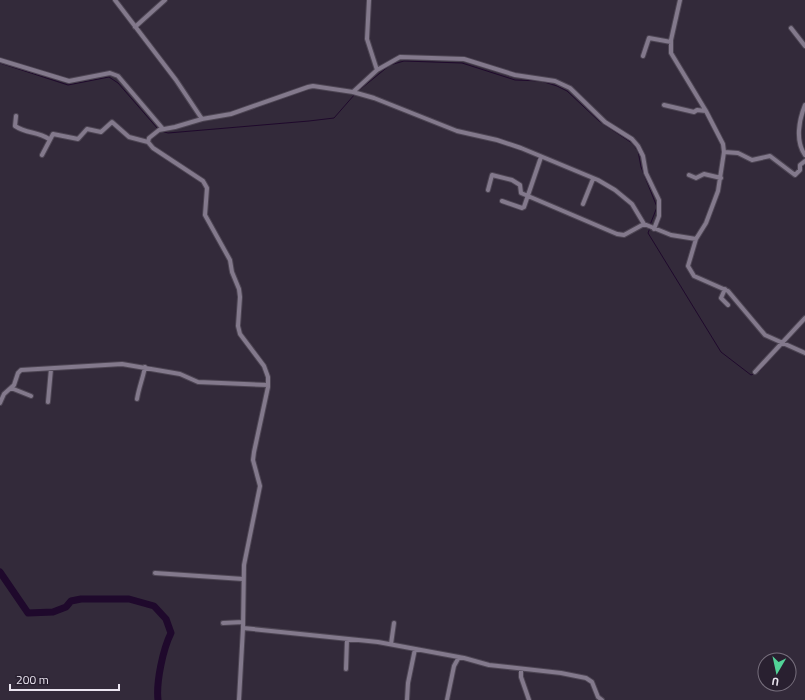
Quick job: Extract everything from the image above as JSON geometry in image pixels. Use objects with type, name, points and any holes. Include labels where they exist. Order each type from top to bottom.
[{"type":"street","points":[[115,0],[176,80],[202,118]]},
{"type":"street","points":[[135,28],[165,0]]},
{"type":"street","points":[[369,0],[367,39],[377,70]]},
{"type":"street","points":[[680,0],[671,42],[671,53],[706,112],[723,144],[724,152],[721,178],[706,223],[696,239],[688,266],[691,274],[699,279],[725,289],[737,300],[765,335],[805,353]]},
{"type":"street","points":[[791,28],[805,46]]},
{"type":"street","points":[[643,56],[649,38],[671,42]]},
{"type":"street","points":[[354,92],[377,70],[400,57],[464,60],[515,75],[554,81],[570,88],[605,122],[632,139],[638,146],[643,156],[646,173],[659,200],[659,216],[653,228]]},
{"type":"street","points":[[0,60],[69,81],[110,73],[118,76],[159,130]]},
{"type":"street","points":[[148,142],[149,138],[159,130],[175,127],[202,118],[231,114],[308,87],[314,86],[354,92],[391,103],[457,131],[496,140],[594,178],[624,196],[637,210],[644,225]]},
{"type":"street","points":[[664,105],[694,112],[697,110],[706,112]]},
{"type":"street","points":[[805,105],[800,122],[800,133],[802,151],[805,155]]},
{"type":"street","points":[[16,116],[14,125],[17,128],[40,133],[49,139]]},
{"type":"street","points":[[42,155],[49,139],[53,134],[61,137],[70,136],[78,139],[87,129],[100,132],[112,122],[129,137],[148,142],[152,148],[203,181],[207,188],[205,215],[230,260],[232,272],[239,289],[240,297],[238,326],[240,334],[264,366],[268,385],[253,460],[260,486],[249,536],[242,579],[243,628],[239,700]]},
{"type":"street","points":[[724,152],[738,153],[752,160],[770,156],[795,175],[800,170],[800,165],[805,161]]},
{"type":"street","points":[[502,201],[523,208],[541,157]]},
{"type":"street","points":[[689,175],[696,178],[704,174],[721,178]]},
{"type":"street","points":[[488,190],[492,175],[512,180],[519,184],[520,192],[528,197],[617,234],[624,235],[644,225],[671,235],[696,239]]},
{"type":"street","points":[[583,204],[594,178]]},
{"type":"street","points":[[725,289],[721,298],[728,305]]},
{"type":"street","points":[[755,372],[805,318]]},
{"type":"street","points":[[0,403],[4,394],[14,385],[18,373],[21,370],[122,364],[180,374],[198,382],[268,385]]},
{"type":"street","points":[[137,398],[140,381],[143,377],[144,367]]},
{"type":"street","points":[[48,402],[51,369]]},
{"type":"street","points":[[11,388],[30,396]]},
{"type":"street","points":[[155,573],[242,579]]},
{"type":"street","points":[[223,623],[243,622]]},
{"type":"street","points":[[391,644],[394,623]]},
{"type":"street","points":[[243,628],[391,644],[459,657],[489,665],[561,673],[586,678],[592,682],[599,700]]},
{"type":"street","points":[[346,669],[347,640]]},
{"type":"street","points":[[407,700],[408,683],[415,649]]},
{"type":"street","points":[[447,700],[454,666],[459,657]]},
{"type":"street","points":[[521,669],[521,677],[529,700]]},
{"type":"waterway","points":[[358,91],[390,65],[404,61],[462,63],[515,80],[541,81],[557,86],[567,91],[599,121],[632,143],[638,151],[641,167],[657,207],[650,225]]},
{"type":"waterway","points":[[0,63],[68,85],[109,77],[118,83],[158,129]]},
{"type":"waterway","points":[[161,131],[168,133],[334,118],[355,94]]},
{"type":"waterway","points":[[650,228],[648,233],[721,352],[751,375],[760,371],[768,361]]},
{"type":"waterway","points":[[785,343],[797,329]]},
{"type":"waterway","points":[[0,572],[28,613],[53,612],[66,607],[71,601],[81,599],[129,599],[154,606],[166,619],[171,633],[165,648],[161,666],[158,684],[158,700]]}]
